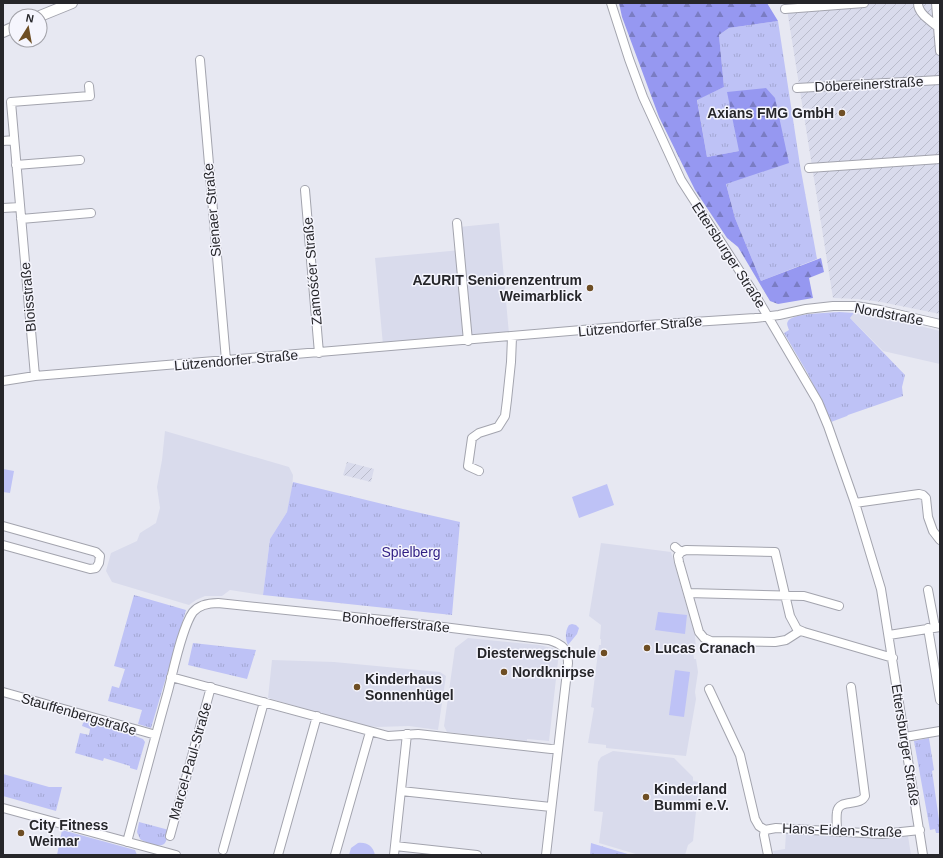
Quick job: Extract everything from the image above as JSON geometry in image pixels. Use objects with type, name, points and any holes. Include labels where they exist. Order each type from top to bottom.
[{"type":"main road","points":[[48,13],[72,3]]},
{"type":"street","name":"Ettersburger Straße","points":[[611,3],[643,97],[681,180],[768,316],[818,402],[828,426],[855,503],[881,590],[924,855]]},
{"type":"street","points":[[785,9],[864,3]]},
{"type":"street","points":[[918,3],[920,11],[938,27]]},
{"type":"street","points":[[936,3],[940,51]]},
{"type":"street","name":"Sienaer Straße","points":[[200,60],[226,360]]},
{"type":"street","name":"Döbereinerstraße","points":[[797,88],[940,80]]},
{"type":"street","name":"Bloisstraße","points":[[35,376],[10,102],[90,96],[89,86]]},
{"type":"street","points":[[3,141],[14,140]]},
{"type":"street","points":[[809,168],[940,159]]},
{"type":"street","points":[[16,165],[80,160]]},
{"type":"street","name":"Zamośćer Straße","points":[[305,190],[319,353]]},
{"type":"street","points":[[3,208],[20,207]]},
{"type":"street","points":[[20,219],[91,213]]},
{"type":"street","points":[[457,223],[468,340]]},
{"type":"street","name":"Nordstraße","points":[[768,316],[806,309],[833,306],[856,306],[940,324]]},
{"type":"street","name":"Lützendorfer Straße","points":[[3,381],[35,376],[617,327],[768,316]]},
{"type":"street","points":[[479,471],[468,466],[471,442],[472,438],[479,433],[498,427],[505,416],[511,362],[512,337]]},
{"type":"street","points":[[855,503],[919,494],[924,495],[926,498],[928,517],[933,531],[940,540]]},
{"type":"street","points":[[3,526],[96,552],[100,556],[99,563],[96,568],[90,569],[3,545]]},
{"type":"street","points":[[800,631],[786,640],[775,642],[707,640],[701,636],[699,632],[678,562],[678,550],[775,552],[790,616],[793,623],[800,631],[893,658]]},
{"type":"street","points":[[928,590],[934,627],[940,700]]},
{"type":"street","points":[[688,594],[804,596],[839,606]]},
{"type":"street","name":"Bonhoefferstraße","points":[[127,842],[171,677],[190,617],[198,608],[212,603],[403,622],[558,642],[565,648],[568,657],[546,855]]},
{"type":"street","points":[[889,635],[934,627]]},
{"type":"street","points":[[171,677],[388,736],[426,734],[551,750],[558,748]]},
{"type":"street","name":"Marcel-Paul-Straße","points":[[170,836],[211,687]]},
{"type":"street","points":[[838,832],[837,814],[839,806],[864,800],[865,796],[851,688]]},
{"type":"street","points":[[709,689],[740,755],[755,819],[759,826],[765,830],[764,835],[768,855]]},
{"type":"street","name":"Stauffenbergstraße","points":[[3,692],[156,735]]},
{"type":"street","points":[[223,850],[264,702]]},
{"type":"street","points":[[278,855],[317,716]]},
{"type":"street","points":[[335,855],[370,732]]},
{"type":"street","points":[[905,737],[940,732]]},
{"type":"street","points":[[394,855],[407,734]]},
{"type":"street","points":[[401,791],[551,807]]},
{"type":"street","points":[[3,808],[176,855]]},
{"type":"street","name":"Hans-Eiden-Straße","points":[[765,830],[776,828],[882,834],[920,830]]},
{"type":"street","points":[[395,846],[477,855]]},
{"type":"shaded area","points":[[786,3],[940,3],[940,314],[881,302],[833,298]]},
{"type":"shaded area","points":[[499,223],[509,334],[383,345],[375,258],[461,250],[459,227]]},
{"type":"shaded area","points":[[854,313],[880,316],[940,331],[940,364],[883,351],[850,318]]},
{"type":"shaded area","points":[[165,431],[289,467],[293,475],[292,490],[287,512],[270,539],[263,595],[230,590],[222,596],[205,596],[189,605],[112,582],[106,571],[111,553],[137,541],[140,533],[156,523],[160,508],[157,487]]},
{"type":"shaded area","points":[[347,462],[374,469],[371,482],[343,475]]},
{"type":"shaded area","name":"Lucas Cranach","points":[[601,543],[671,552],[695,635],[696,651],[693,652],[694,659],[696,659],[698,672],[695,692],[696,699],[686,756],[606,748],[606,745],[588,743],[594,708],[591,707],[599,645],[601,645],[601,625],[589,616]]},
{"type":"shaded area","name":"Nordknirpse","points":[[468,638],[539,645],[552,648],[559,652],[549,741],[527,739],[527,741],[447,732],[444,726],[455,648]]},
{"type":"shaded area","name":"Kinderhaus Sonnenhügel","points":[[272,660],[334,662],[440,672],[446,676],[438,730],[409,726],[377,727],[361,725],[268,698]]},
{"type":"shaded area","name":"Kinderland Bummi e.V.","points":[[613,751],[674,758],[693,777],[693,781],[699,782],[693,841],[688,845],[685,855],[639,855],[599,843],[603,812],[594,811],[598,762],[601,757]]},
{"type":"shaded area","points":[[786,833],[876,838],[908,836],[911,855],[774,855],[773,851],[785,849]]},
{"type":"green space","points":[[619,3],[767,3],[778,21],[729,28],[719,35],[724,87],[697,100],[707,157],[739,151],[727,92],[766,88],[775,98],[789,163],[726,184],[735,218],[761,281],[821,258],[824,272],[809,278],[813,298],[778,304],[770,301],[738,247],[727,238],[695,190],[659,117],[622,17]]},
{"type":"green space","points":[[778,21],[800,165],[817,259],[761,281],[735,218],[726,184],[739,151],[707,157],[697,99],[724,87],[719,35],[729,28]]},
{"type":"green space","points":[[820,313],[854,313],[850,318],[905,375],[902,387],[903,396],[831,422],[808,374],[784,333],[789,330],[787,323],[791,318]]},
{"type":"green space","points":[[3,469],[14,471],[10,493],[3,492]]},
{"type":"green space","name":"Spielberg","points":[[293,482],[460,522],[452,615],[263,595],[270,539],[287,512]]},
{"type":"green space","points":[[607,484],[614,505],[579,518],[572,497]]},
{"type":"green space","points":[[134,595],[186,610],[151,728],[138,724],[142,710],[108,701],[112,686],[119,688],[125,669],[114,666]]},
{"type":"green space","points":[[658,612],[687,615],[685,634],[655,630]]},
{"type":"green space","points":[[572,624],[579,628],[577,634],[568,645],[566,632],[569,625]]},
{"type":"green space","points":[[193,643],[256,650],[247,679],[188,665]]},
{"type":"green space","points":[[675,670],[690,672],[684,717],[669,715]]},
{"type":"green space","points":[[88,720],[135,734],[135,736],[143,739],[145,742],[137,770],[130,768],[130,766],[104,758],[103,761],[75,753],[80,733],[89,735],[90,729],[82,726],[83,723]]},
{"type":"green space","points":[[929,738],[934,770],[932,771],[940,833],[936,833],[935,829],[930,830],[914,741]]},
{"type":"green space","points":[[3,774],[49,787],[62,787],[56,811],[3,796]]},
{"type":"green space","points":[[139,822],[169,830],[165,843],[163,845],[157,845],[140,839],[137,832]]},
{"type":"green space","points":[[62,830],[135,850],[137,855],[57,855]]},
{"type":"green space","points":[[358,843],[369,845],[373,849],[375,855],[349,855],[351,848]]},
{"type":"green space","points":[[591,843],[631,855],[590,855]]},
{"type":"place","name":"Axians FMG GmbH","points":[[842,113]]},
{"type":"place","name":"AZURIT Seniorenzentrum Weimarblick","points":[[590,288]]},
{"type":"place","name":"Lucas Cranach","points":[[647,648]]},
{"type":"place","name":"Diesterwegschule","points":[[604,653]]},
{"type":"place","name":"Nordknirpse","points":[[504,672]]},
{"type":"place","name":"Kinderhaus Sonnenhügel","points":[[357,687]]},
{"type":"place","name":"Kinderland Bummi e.V.","points":[[646,797]]},
{"type":"place","name":"City Fitness Weimar","points":[[21,833]]}]
